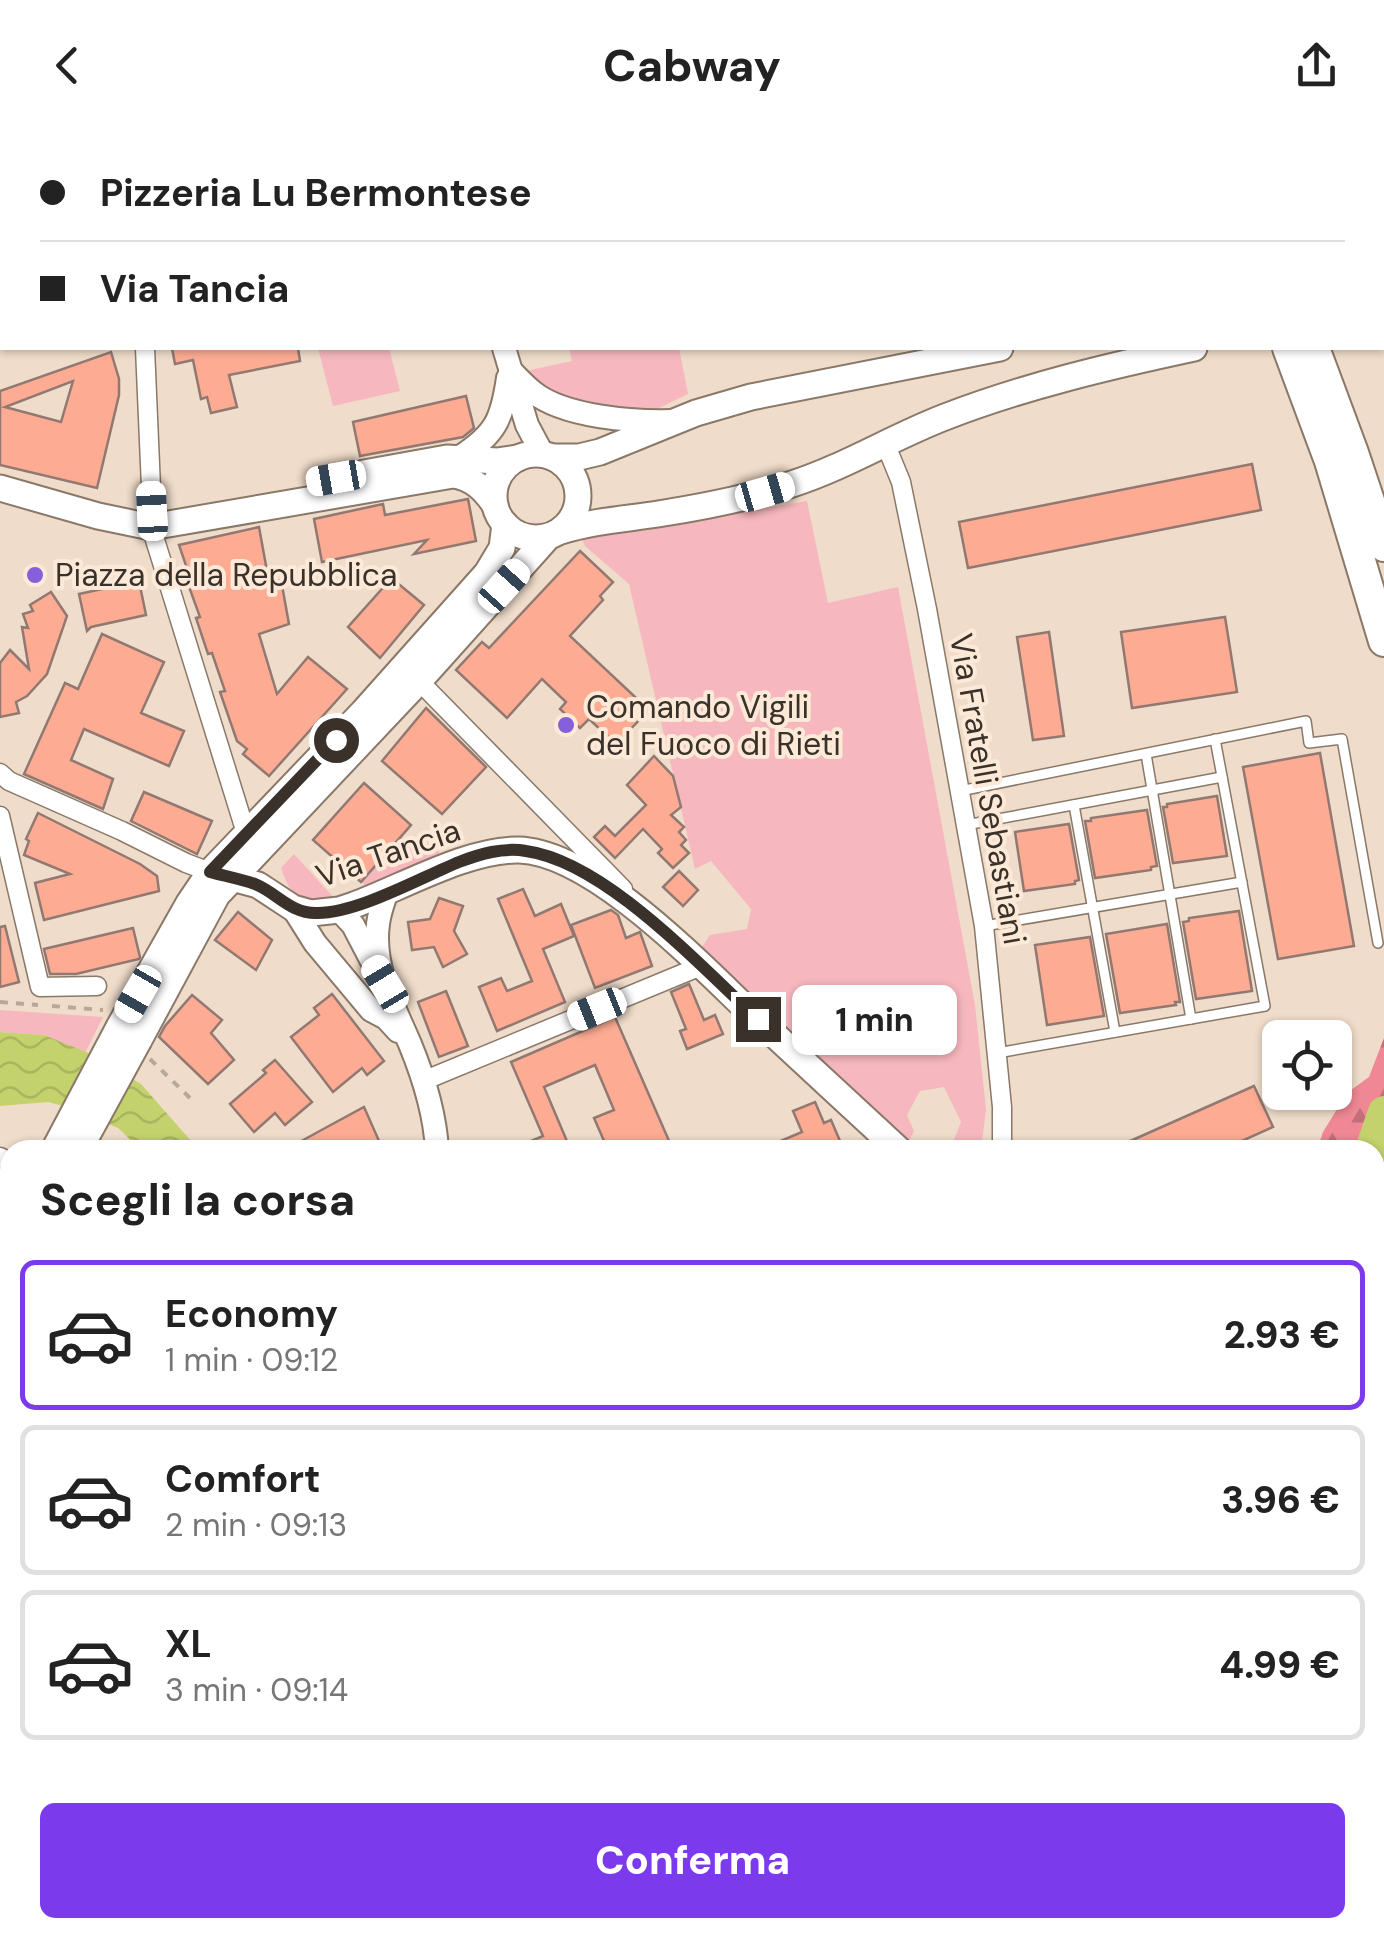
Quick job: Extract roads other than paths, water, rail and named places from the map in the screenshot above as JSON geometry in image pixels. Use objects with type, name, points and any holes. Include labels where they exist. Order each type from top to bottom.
[{"type":"highway","points":[[1289,350],[1330,461],[1384,642]]},
{"type":"highway","points":[[1315,350],[1384,546]]},
{"type":"main road","points":[[152,519],[460,457],[497,461],[579,457],[751,397],[990,350]]},
{"type":"main road","points":[[0,488],[113,519],[152,519],[453,475],[475,482],[486,491],[514,532],[537,538],[590,523],[688,509],[765,492],[816,476],[944,417],[993,400],[1186,350]]},
{"type":"main road","points":[[60,1140],[190,903],[256,838],[488,574],[502,548],[496,483],[502,473],[538,457],[563,464],[577,485],[576,510],[570,522],[418,680],[256,838]]},
{"type":"main road","points":[[256,838],[268,870],[293,908]]},
{"type":"main road","name":"Via Tancia","points":[[222,875],[258,885],[293,908],[311,913],[339,910],[492,852],[521,850],[574,865],[642,912],[888,1140]]},
{"type":"main road","points":[[83,1140],[124,1026]]},
{"type":"street","points":[[145,350],[152,519],[256,838]]},
{"type":"street","points":[[507,358],[535,394],[560,406],[621,420],[679,420]]},
{"type":"street","points":[[507,358],[538,457]]},
{"type":"street","points":[[460,457],[494,428],[503,411],[507,358]]},
{"type":"street","name":"Via Fratelli Sebastiani","points":[[886,443],[900,482],[927,609],[984,926],[1002,1140]]},
{"type":"street","points":[[418,680],[616,880],[642,912]]},
{"type":"street","name":"Via Tancia","points":[[0,773],[9,781],[186,863],[222,875]]},
{"type":"street","points":[[0,816],[40,986],[97,986]]},
{"type":"street","points":[[386,894],[378,925],[378,950],[394,1010],[424,1081],[436,1140]]},
{"type":"street","points":[[293,908],[314,943],[371,1010],[386,1018],[410,1046]]},
{"type":"street","points":[[339,910],[353,926],[385,984]]},
{"type":"street","points":[[424,1081],[701,966]]},
{"type":"lane","points":[[960,791],[1306,721],[1309,744],[1342,739],[1378,943]]},
{"type":"lane","points":[[997,1053],[1265,1006],[1215,739]]},
{"type":"lane","points":[[1146,754],[1191,1019]]},
{"type":"lane","points":[[966,825],[1222,777]]},
{"type":"lane","points":[[1074,805],[1115,1032]]},
{"type":"lane","points":[[984,926],[1242,882]]},
{"type":"water","points":[[0,1032],[44,1035],[91,1054],[141,1084],[190,1140],[131,1140],[118,1128],[48,1102],[0,1106]]},
{"type":"waterway","points":[[1374,1140],[1384,1112]]},
{"type":"place","name":"Piazza della Repubblica","points":[[35,575]]},
{"type":"place","name":"Comando Vigili del Fuoco di Rieti","points":[[566,725]]}]
